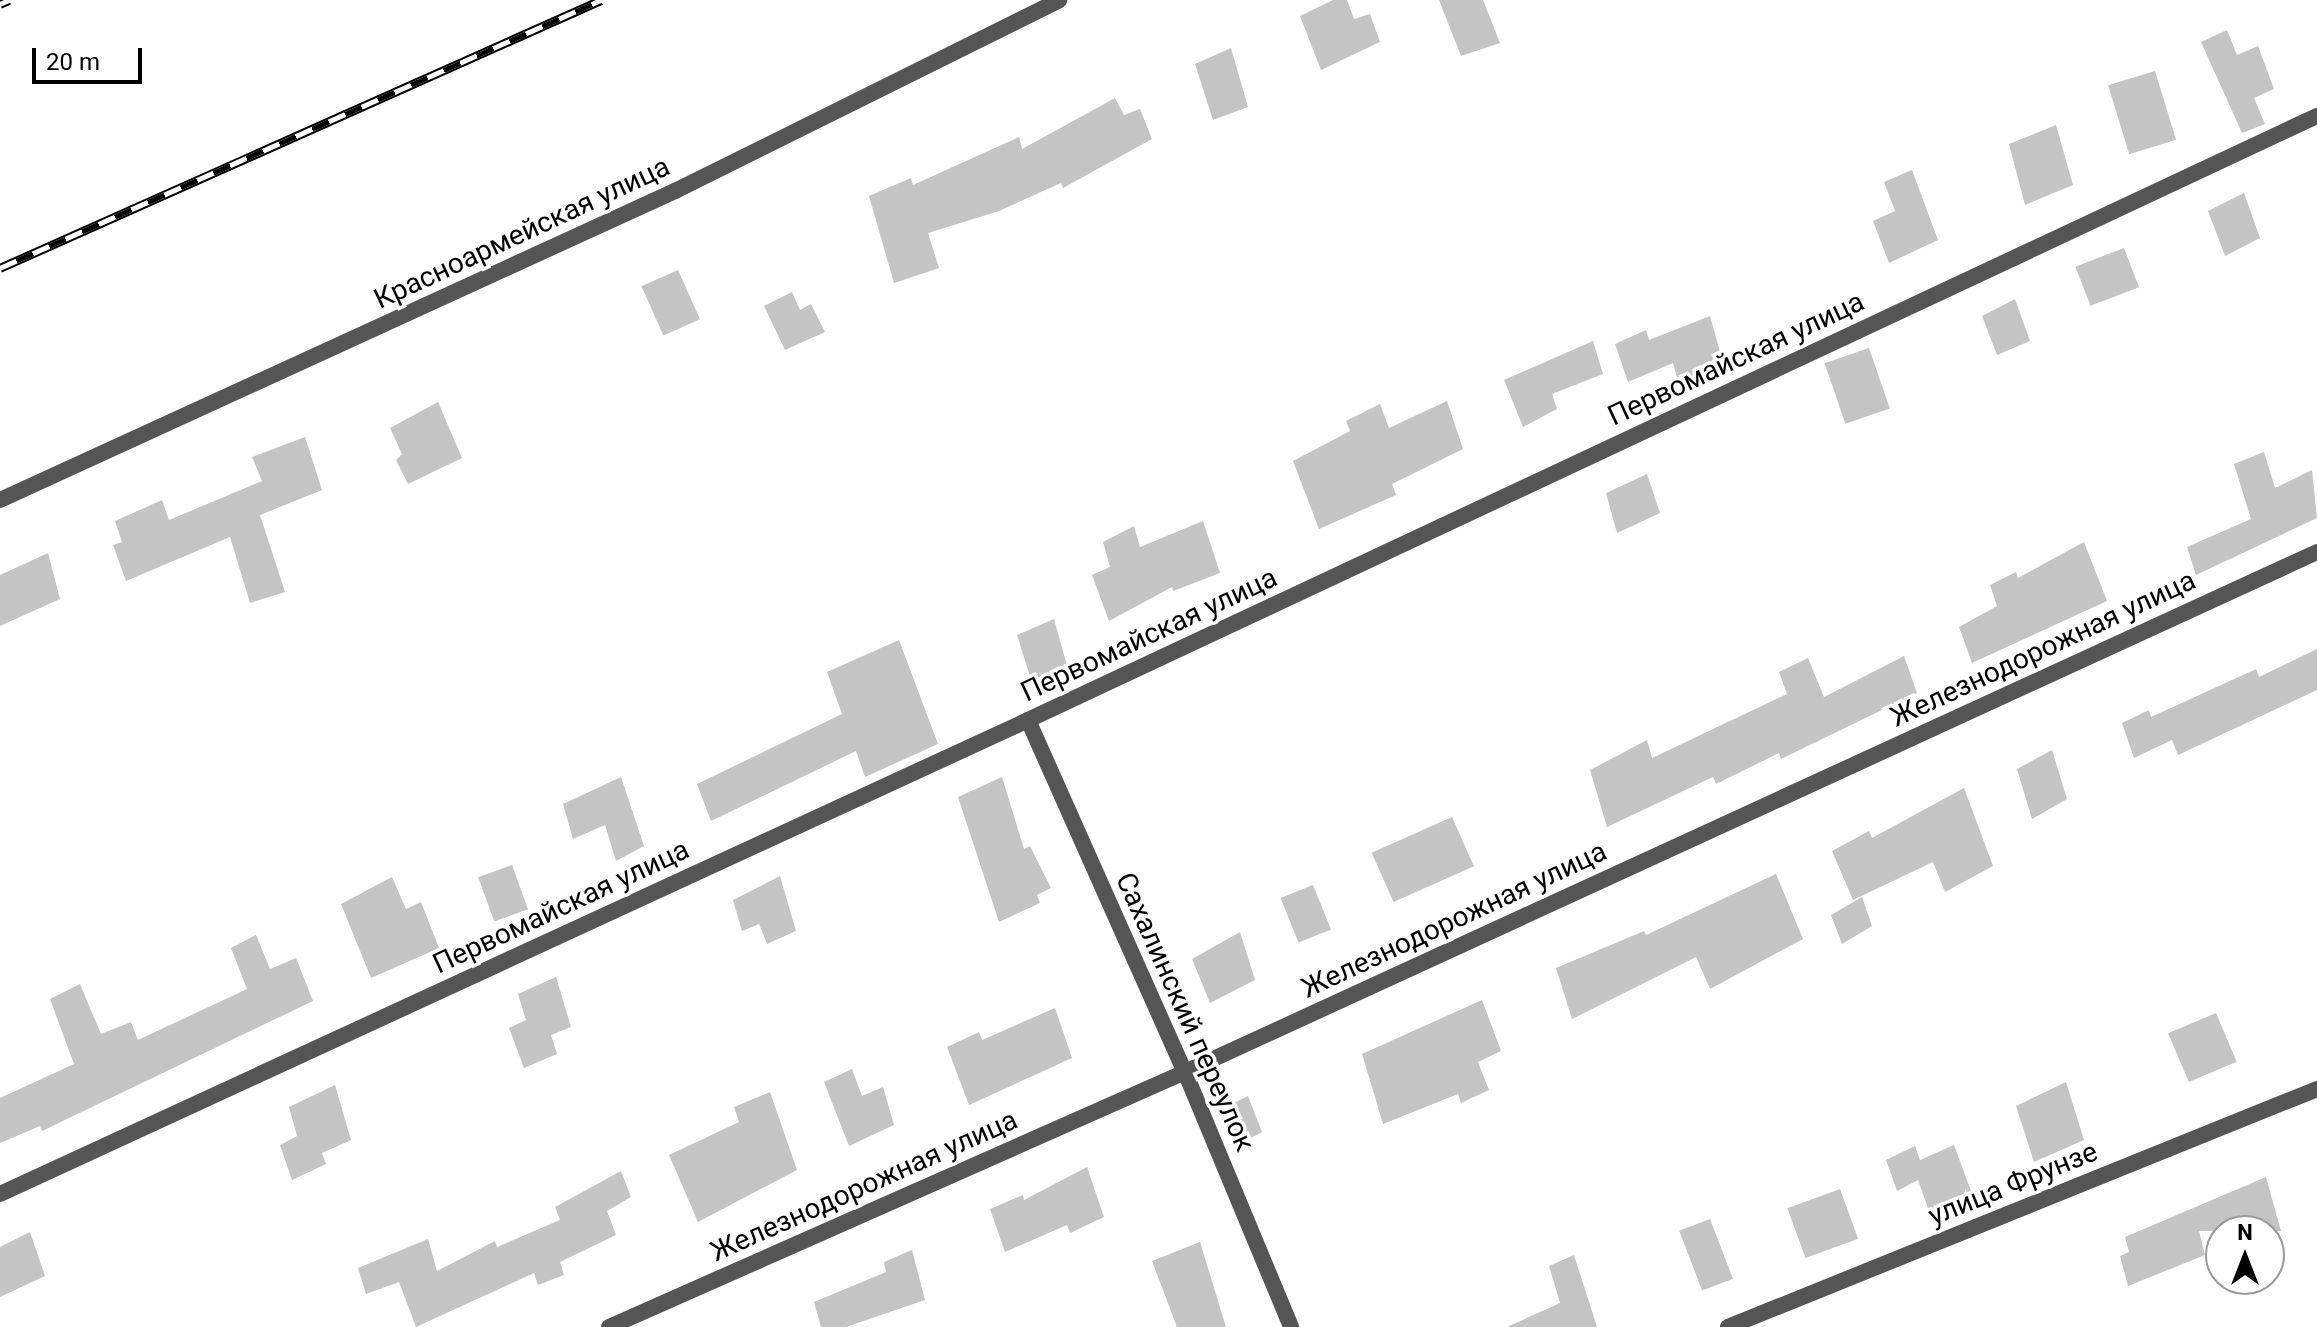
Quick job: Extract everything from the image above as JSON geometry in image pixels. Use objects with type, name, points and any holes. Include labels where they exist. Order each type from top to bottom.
[{"type":"street","name":"Красноармейская улица","points":[[0,500],[675,191],[1059,0]]},
{"type":"street","name":"Первомайская улица","points":[[0,1194],[1028,720],[2317,116]]},
{"type":"street","name":"Железнодорожная улица","points":[[609,1327],[1185,1072],[2317,552]]},
{"type":"street","name":"Сахалинский переулок","points":[[1028,720],[1185,1072],[1291,1327]]},
{"type":"street","name":"улица Фрунзе","points":[[1728,1327],[2317,1089]]},
{"type":"building","points":[[1333,0],[1347,0],[1354,19],[1370,14],[1380,42],[1321,70],[1300,16]]},
{"type":"building","points":[[1439,0],[1483,0],[1500,43],[1461,56]]},
{"type":"building","points":[[2227,30],[2237,55],[2258,46],[2274,89],[2254,98],[2265,124],[2242,133],[2201,42]]},
{"type":"building","points":[[1231,48],[1248,107],[1213,120],[1195,64]]},
{"type":"building","points":[[2155,71],[2176,140],[2129,154],[2108,85]]},
{"type":"building","points":[[1115,98],[1124,115],[1140,109],[1152,139],[1063,188],[1061,183],[999,211],[928,233],[939,268],[894,283],[869,196],[911,178],[913,185],[1019,137],[1022,149]]},
{"type":"building","points":[[2056,125],[2073,185],[2025,205],[2009,144]]},
{"type":"building","points":[[1912,170],[1938,240],[1889,263],[1873,221],[1895,211],[1884,182]]},
{"type":"building","points":[[2244,193],[2260,238],[2225,256],[2208,211]]},
{"type":"building","points":[[2124,248],[2139,287],[2091,306],[2075,267]]},
{"type":"building","points":[[678,270],[700,319],[663,336],[641,286]]},
{"type":"building","points":[[792,292],[800,310],[811,304],[825,332],[785,350],[764,306]]},
{"type":"building","points":[[2015,299],[2030,341],[1997,355],[1982,316]]},
{"type":"building","points":[[1710,316],[1725,370],[1680,388],[1673,363],[1628,382],[1615,344],[1646,330],[1649,340]]},
{"type":"building","points":[[1593,341],[1603,374],[1552,394],[1557,409],[1523,427],[1504,380]]},
{"type":"building","points":[[1869,348],[1890,409],[1845,424],[1825,363]]},
{"type":"building","points":[[1447,401],[1463,449],[1392,484],[1396,495],[1319,529],[1293,461],[1350,431],[1346,421],[1380,404],[1389,428]]},
{"type":"building","points":[[438,402],[462,458],[408,484],[396,460],[402,454],[390,428]]},
{"type":"building","points":[[305,437],[322,490],[260,515],[285,592],[250,603],[230,537],[126,581],[113,545],[122,542],[115,521],[162,500],[169,520],[262,481],[252,457]]},
{"type":"building","points":[[2264,452],[2275,488],[2312,470],[2317,518],[2196,575],[2187,547],[2251,519],[2234,464]]},
{"type":"building","points":[[1647,474],[1660,513],[1617,533],[1606,493]]},
{"type":"building","points":[[1203,521],[1220,573],[1173,591],[1172,587],[1109,621],[1092,575],[1110,567],[1103,542],[1134,526],[1140,547]]},
{"type":"building","points":[[2084,542],[2107,601],[1972,663],[1959,627],[1997,606],[1990,585],[2016,572],[2018,578]]},
{"type":"building","points":[[48,553],[60,599],[0,626],[0,575]]},
{"type":"building","points":[[1054,619],[1069,673],[1033,686],[1017,635]]},
{"type":"building","points":[[899,640],[938,744],[865,777],[856,751],[711,821],[697,784],[842,714],[827,672]]},
{"type":"building","points":[[2317,649],[2317,690],[2178,755],[2172,740],[2134,758],[2122,723],[2149,710],[2151,717],[2256,669],[2259,677]]},
{"type":"building","points":[[1904,656],[1917,693],[1781,759],[1779,753],[1716,784],[1713,777],[1607,827],[1590,770],[1647,740],[1652,758],[1787,694],[1779,672],[1808,658],[1824,697]]},
{"type":"building","points":[[2052,750],[2067,799],[2032,819],[2017,769]]},
{"type":"building","points":[[621,777],[644,846],[616,861],[605,825],[573,839],[563,804]]},
{"type":"building","points":[[1002,777],[1024,849],[1030,846],[1051,888],[1037,895],[1040,903],[999,922],[958,797]]},
{"type":"building","points":[[1964,788],[1993,866],[1945,892],[1933,862],[1853,900],[1832,851],[1869,831],[1872,838]]},
{"type":"building","points":[[1452,817],[1474,866],[1394,902],[1372,853]]},
{"type":"building","points":[[512,865],[528,909],[494,921],[478,877]]},
{"type":"building","points":[[1776,874],[1803,939],[1710,989],[1696,957],[1572,1019],[1556,968],[1644,931],[1646,935]]},
{"type":"building","points":[[780,876],[796,931],[767,944],[759,924],[742,931],[733,900]]},
{"type":"building","points":[[392,877],[406,909],[421,902],[439,948],[371,978],[341,904]]},
{"type":"building","points":[[1313,885],[1331,930],[1299,943],[1281,898]]},
{"type":"building","points":[[1862,897],[1872,926],[1842,944],[1831,915]]},
{"type":"building","points":[[1240,932],[1255,980],[1210,1003],[1192,959]]},
{"type":"building","points":[[256,935],[270,969],[296,958],[313,1001],[42,1131],[40,1126],[0,1143],[0,1098],[74,1064],[50,999],[80,984],[101,1034],[131,1022],[138,1040],[247,989],[231,948]]},
{"type":"building","points":[[556,977],[571,1027],[551,1035],[557,1054],[524,1068],[509,1028],[526,1020],[518,994]]},
{"type":"building","points":[[1482,1000],[1501,1051],[1478,1062],[1489,1090],[1461,1103],[1458,1094],[1383,1124],[1362,1054]]},
{"type":"building","points":[[1055,1008],[1072,1058],[969,1105],[947,1047],[979,1032],[982,1040]]},
{"type":"building","points":[[2216,1013],[2237,1062],[2189,1082],[2168,1033]]},
{"type":"building","points":[[852,1069],[862,1096],[883,1087],[894,1125],[849,1146],[824,1082]]},
{"type":"building","points":[[2066,1082],[2084,1140],[2034,1162],[2016,1106]]},
{"type":"building","points":[[335,1085],[351,1140],[322,1153],[326,1164],[292,1180],[280,1145],[297,1136],[289,1107]]},
{"type":"building","points":[[770,1092],[797,1170],[698,1222],[669,1155],[739,1122],[734,1107]]},
{"type":"building","points":[[1248,1096],[1262,1132],[1234,1147],[1220,1110]]},
{"type":"building","points":[[1954,1145],[1971,1191],[1929,1211],[1918,1180],[1897,1191],[1886,1160],[1915,1146],[1920,1160]]},
{"type":"building","points":[[1087,1167],[1104,1217],[1070,1233],[1067,1225],[1005,1252],[990,1209],[1023,1195],[1024,1200]]},
{"type":"building","points":[[621,1171],[631,1197],[607,1211],[616,1235],[560,1262],[564,1275],[538,1285],[534,1273],[416,1327],[399,1282],[366,1294],[358,1268],[428,1239],[437,1271],[495,1241],[497,1247],[560,1220],[555,1207]]},
{"type":"building","points":[[2266,1177],[2277,1215],[2205,1215],[2205,1231],[2199,1231],[2205,1255],[2128,1286],[2120,1256],[2129,1252],[2125,1237]]},
{"type":"building","points":[[1840,1189],[1858,1239],[1806,1258],[1787,1208]]},
{"type":"building","points":[[1710,1219],[1733,1279],[1702,1291],[1679,1231]]},
{"type":"building","points":[[30,1232],[45,1276],[0,1297],[0,1247]]},
{"type":"building","points":[[1200,1242],[1226,1327],[1177,1327],[1152,1261]]},
{"type":"building","points":[[912,1250],[925,1300],[846,1327],[821,1327],[814,1302],[886,1272],[884,1262]]},
{"type":"building","points":[[1574,1255],[1597,1327],[1507,1327],[1560,1303],[1549,1266]]},
{"type":"railway","points":[[0,4],[9,0]]},
{"type":"railway","points":[[0,268],[601,0]]}]
